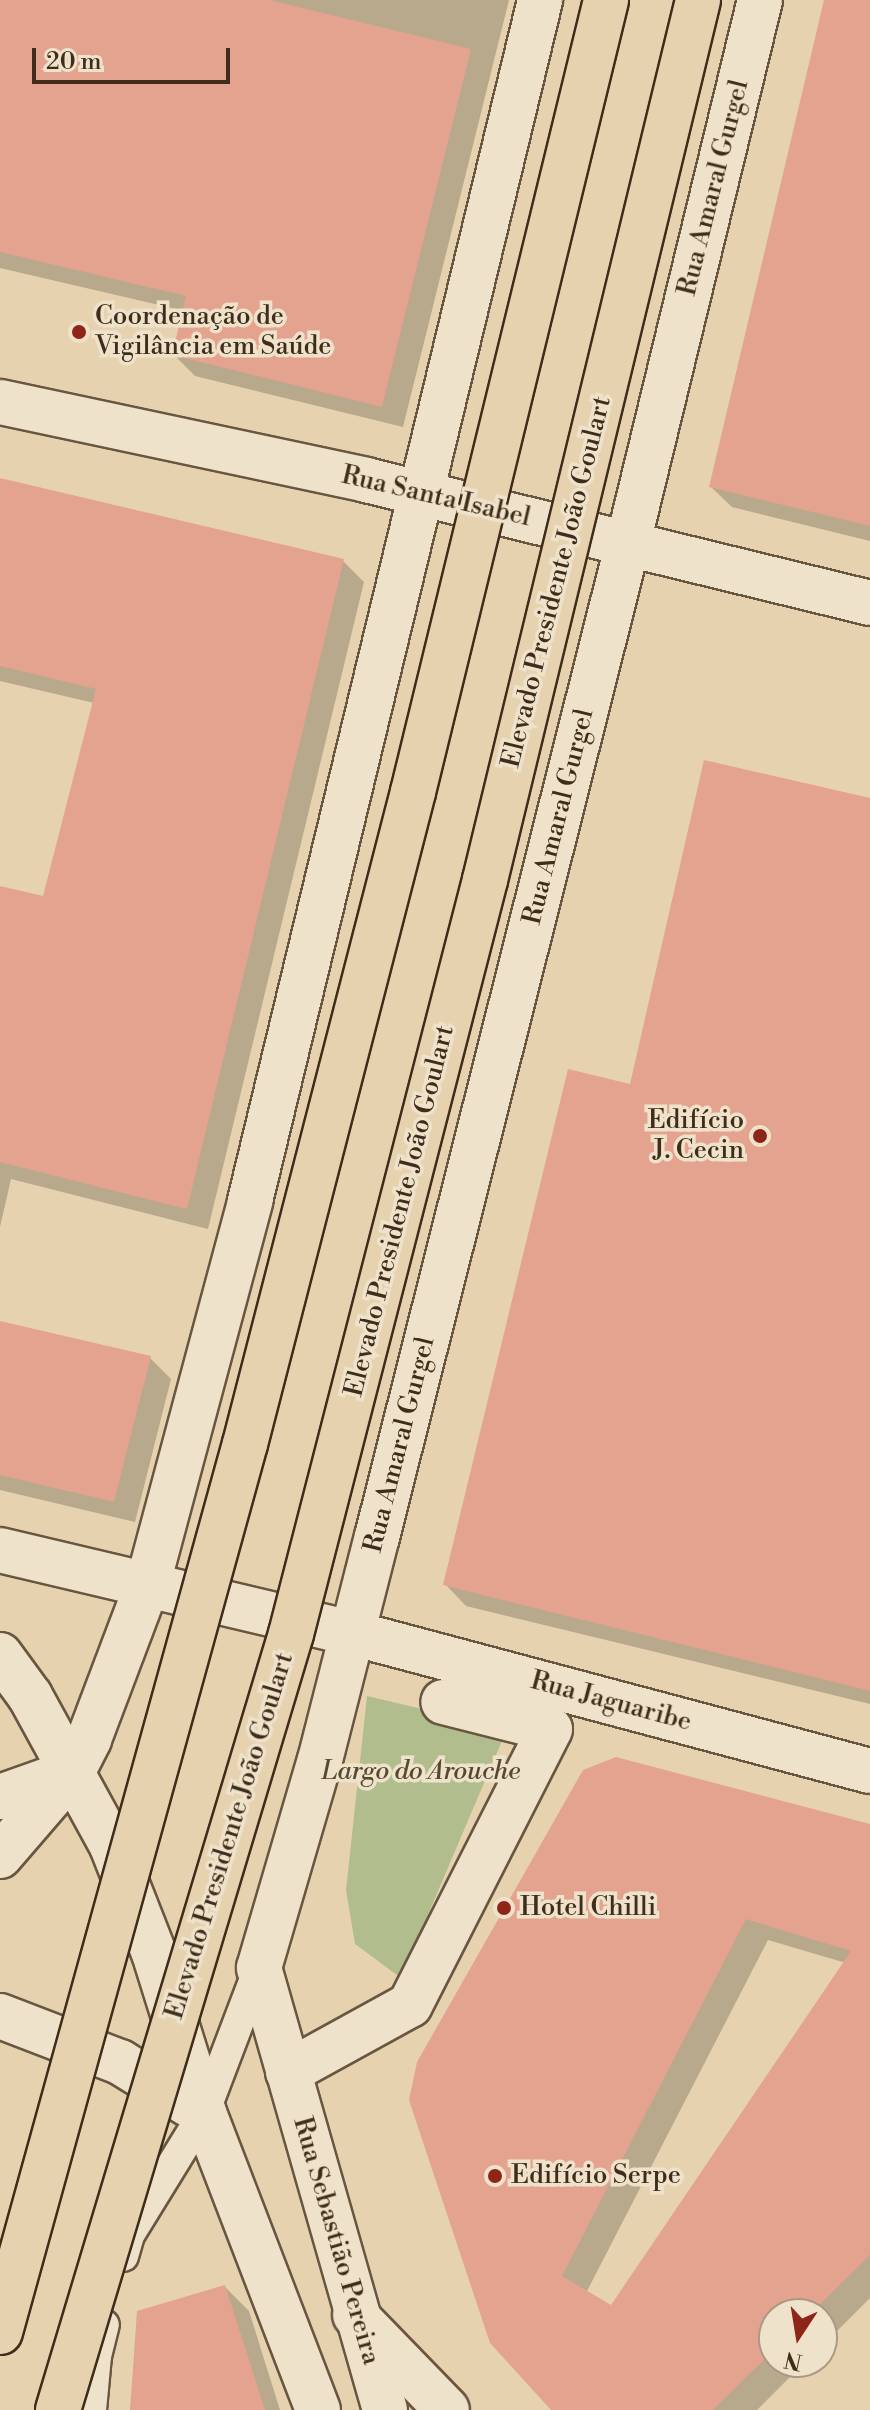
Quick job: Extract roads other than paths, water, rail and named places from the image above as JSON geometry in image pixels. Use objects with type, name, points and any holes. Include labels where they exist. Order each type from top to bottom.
[{"type":"highway","points":[[0,2332],[245,1444],[413,792],[606,0]]},
{"type":"highway","name":"Elevado Presidente João Goulart","points":[[58,2410],[112,2219],[291,1634],[488,865],[698,0]]},
{"type":"main road","points":[[0,1856],[73,1771],[89,1739],[148,1583],[250,1201],[540,0]]},
{"type":"main road","name":"Rua Amaral Gurgel","points":[[352,1633],[628,543],[760,0]]},
{"type":"main road","name":"Rua Santa Isabel","points":[[0,402],[420,493],[870,603]]},
{"type":"main road","points":[[0,1550],[352,1633],[320,1760],[259,1968],[288,2072],[410,2005],[550,1729],[443,1702]]},
{"type":"main road","name":"Rua Jaguaribe","points":[[352,1633],[870,1771]]},
{"type":"main road","points":[[0,1655],[30,1696],[73,1771],[136,1901],[204,2113],[318,2410]]},
{"type":"main road","points":[[0,1797],[73,1771]]},
{"type":"main road","points":[[0,2016],[120,2062],[204,2113]]},
{"type":"main road","name":"Rua Sebastião Pereira","points":[[288,2072],[355,2315],[385,2410]]},
{"type":"main road","points":[[355,2315],[447,2410]]},
{"type":"lane","points":[[91,2410],[96,2356],[129,2235],[204,2113],[259,1968]]},
{"type":"place","name":"Coordenação de Vigilância em Saúde","points":[[79,332]]},
{"type":"place","name":"Edifício J. Cecin","points":[[760,1136]]},
{"type":"place","name":"Hotel Chilli","points":[[504,1908]]},
{"type":"place","name":"Edifício Serpe","points":[[495,2176]]},
{"type":"park label","name":"Largo do Arouche","points":[[421,1772]]}]
